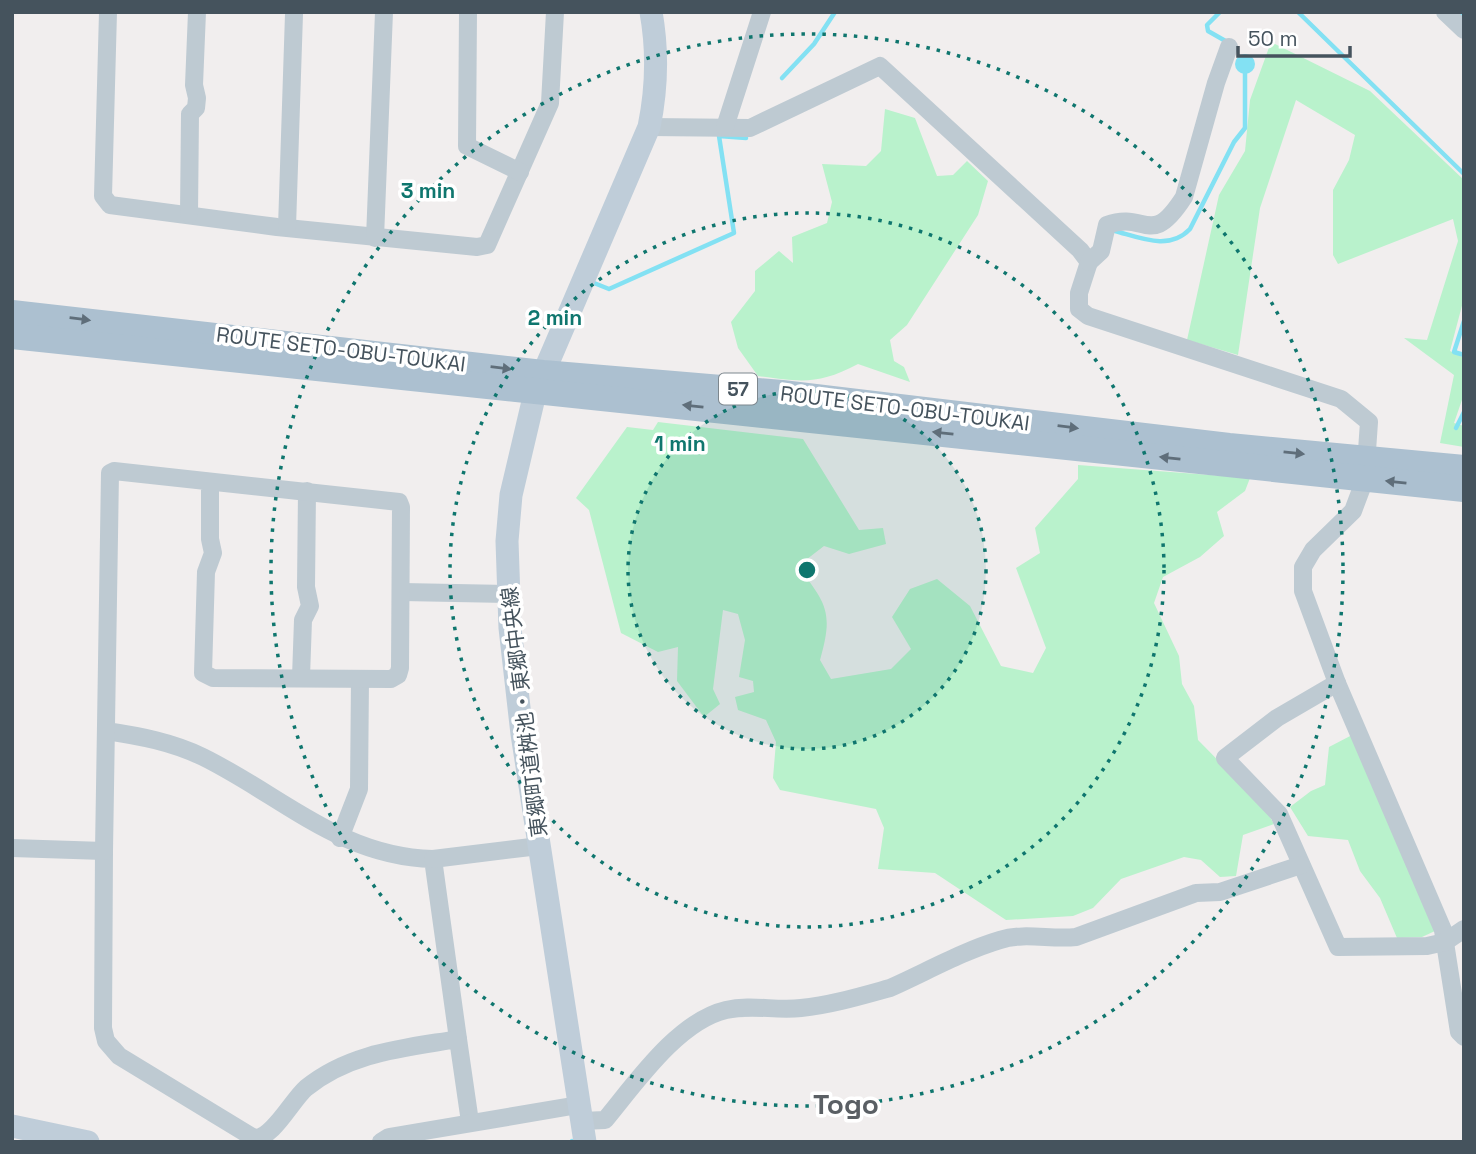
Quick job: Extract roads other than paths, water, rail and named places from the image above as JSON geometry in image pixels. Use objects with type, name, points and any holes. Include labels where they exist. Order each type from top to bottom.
[{"type":"main road","name":"ROUTE SETO-OBU-TOUKAI","points":[[12,313],[539,383],[684,405],[1366,470],[1464,489]]},
{"type":"main road","name":"ROUTE SETO-OBU-TOUKAI","points":[[12,336],[539,383]]},
{"type":"main road","name":"ROUTE SETO-OBU-TOUKAI","points":[[1366,470],[1464,468]]},
{"type":"street","points":[[108,12],[103,196],[110,205],[374,238],[483,247],[487,245],[550,103],[555,12]]},
{"type":"street","points":[[189,214],[190,114],[196,108],[194,85],[197,12]]},
{"type":"street","points":[[374,238],[384,12]]},
{"type":"street","points":[[468,12],[467,146],[520,172]]},
{"type":"street","name":"東郷町道桝池・東郷中央線","points":[[582,1122],[522,734],[508,594],[507,541],[511,495],[539,383],[649,127],[656,82],[655,34],[651,12]]},
{"type":"street","points":[[725,127],[762,12]]},
{"type":"street","points":[[1445,12],[1464,30]]},
{"type":"street","points":[[287,227],[295,13]]},
{"type":"street","points":[[1229,47],[1216,82],[1184,197],[1165,223],[1153,226],[1118,221],[1107,225],[1101,251],[1089,262],[1079,293],[1079,309],[1088,316],[1341,399],[1369,422],[1366,470],[1353,511],[1313,550],[1303,566],[1303,591],[1445,942],[1459,1032],[1464,1037]]},
{"type":"street","points":[[649,127],[750,128],[764,124],[880,66],[1080,250],[1089,262]]},
{"type":"street","points":[[210,482],[209,539],[213,553],[206,572],[203,673],[213,678],[391,679],[398,675],[402,592],[399,502],[114,471],[109,476],[103,1028],[106,1041],[119,1056],[254,1138],[267,1136],[304,1090],[335,1068],[375,1053],[458,1039]]},
{"type":"street","points":[[301,677],[303,620],[310,606],[306,587],[307,491]]},
{"type":"street","points":[[402,592],[508,594]]},
{"type":"street","points":[[340,838],[359,789],[360,679]]},
{"type":"street","points":[[1338,683],[1277,718],[1225,758],[1270,803],[1338,947],[1410,948],[1445,942],[1464,929]]},
{"type":"street","points":[[106,731],[163,741],[201,756],[340,838],[380,854],[433,859],[486,855],[539,846]]},
{"type":"street","points":[[12,848],[104,851]]},
{"type":"street","points":[[433,859],[470,1122]]},
{"type":"street","points":[[381,1142],[389,1137],[470,1122],[605,1120],[664,1050],[706,1019],[724,1010],[802,1008],[891,988],[1001,939],[1024,936],[1057,940],[1076,937],[1196,893],[1220,892],[1301,865]]},
{"type":"street","points":[[12,1126],[88,1142]]},
{"type":"water","points":[[1245,54],[1252,57],[1255,64],[1252,71],[1245,74],[1238,71],[1235,64],[1238,57]]},
{"type":"waterway","points":[[782,78],[814,44],[835,12]]},
{"type":"waterway","points":[[1220,12],[1207,25],[1208,31],[1229,43]]},
{"type":"waterway","points":[[1298,12],[1464,174]]},
{"type":"waterway","points":[[1458,12],[1464,18]]},
{"type":"waterway","points":[[1115,231],[1164,241],[1182,236],[1190,229],[1234,142],[1245,128],[1245,70]]},
{"type":"waterway","points":[[594,283],[609,289],[734,233],[719,136],[746,138]]},
{"type":"waterway","points":[[1464,321],[1454,352],[1464,355]]},
{"type":"waterway","points":[[1456,428],[1464,412]]},
{"type":"district","name":"Togo","points":[[846,1104]]}]
